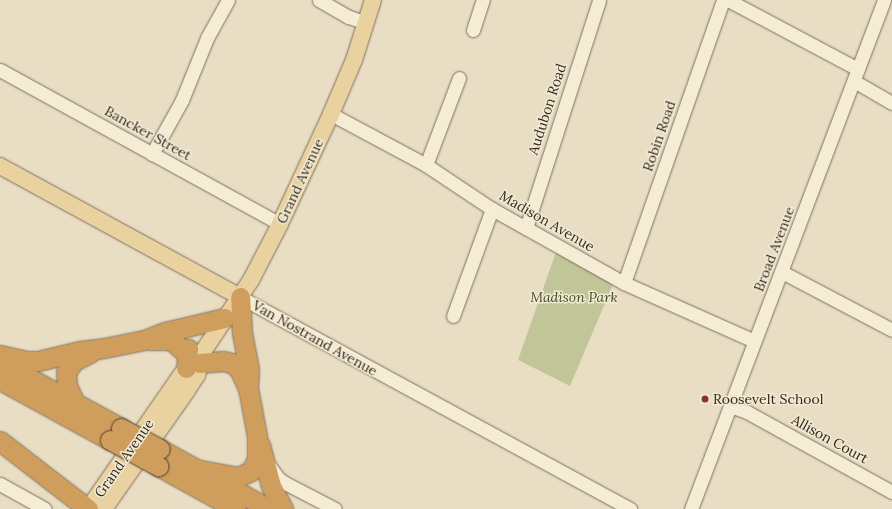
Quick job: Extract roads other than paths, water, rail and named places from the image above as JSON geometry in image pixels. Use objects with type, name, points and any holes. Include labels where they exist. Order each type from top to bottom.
[{"type":"highway","points":[[240,297],[242,333],[248,369],[248,388],[257,436],[265,458],[271,486],[283,509]]},
{"type":"highway","points":[[0,355],[31,361],[144,340],[164,332],[224,318]]},
{"type":"highway","points":[[144,340],[168,340],[176,343],[181,350],[188,349],[197,360],[223,361],[232,363],[239,369],[248,388]]},
{"type":"highway","points":[[75,403],[67,386],[66,376],[68,368],[78,358],[104,348]]},
{"type":"highway","points":[[0,362],[75,403],[115,434]]},
{"type":"highway","points":[[0,380],[35,399],[115,434],[159,458],[236,509]]},
{"type":"highway","points":[[0,396],[35,399]]},
{"type":"highway","points":[[159,458],[195,469],[231,477],[244,476],[255,465],[257,459],[257,436]]},
{"type":"highway","points":[[0,441],[88,509]]},
{"type":"highway","points":[[195,469],[269,509]]},
{"type":"main road","name":"Grand Avenue","points":[[88,509],[197,360],[224,318],[240,297],[280,224],[349,74],[373,0]]},
{"type":"main road","name":"Van Nostrand Avenue","points":[[0,166],[240,297]]},
{"type":"main road","name":"Grand Avenue","points":[[104,509],[197,375],[197,360]]},
{"type":"street","points":[[152,154],[182,100],[207,38],[228,0]]},
{"type":"street","points":[[319,0],[349,17],[366,23]]},
{"type":"street","points":[[473,30],[483,0]]},
{"type":"street","name":"Audubon Road","points":[[526,228],[599,0]]},
{"type":"street","name":"Robin Road","points":[[624,283],[724,0]]},
{"type":"street","points":[[728,0],[856,75],[892,103]]},
{"type":"street","name":"Broad Avenue","points":[[691,509],[884,0]]},
{"type":"street","name":"Bancker Street","points":[[0,70],[280,224]]},
{"type":"street","points":[[426,165],[459,78]]},
{"type":"street","name":"Madison Avenue","points":[[331,114],[426,165],[492,209],[624,283],[754,341]]},
{"type":"street","points":[[453,316],[492,209]]},
{"type":"street","points":[[782,272],[892,330]]},
{"type":"street","name":"Van Nostrand Avenue","points":[[240,297],[630,509]]},
{"type":"street","name":"Allison Court","points":[[730,406],[747,412],[892,492]]},
{"type":"street","points":[[265,458],[281,480],[335,509]]},
{"type":"street","points":[[0,484],[44,509]]},
{"type":"place","name":"Roosevelt School","points":[[705,399]]},
{"type":"park label","name":"Madison Park","points":[[574,297]]}]
